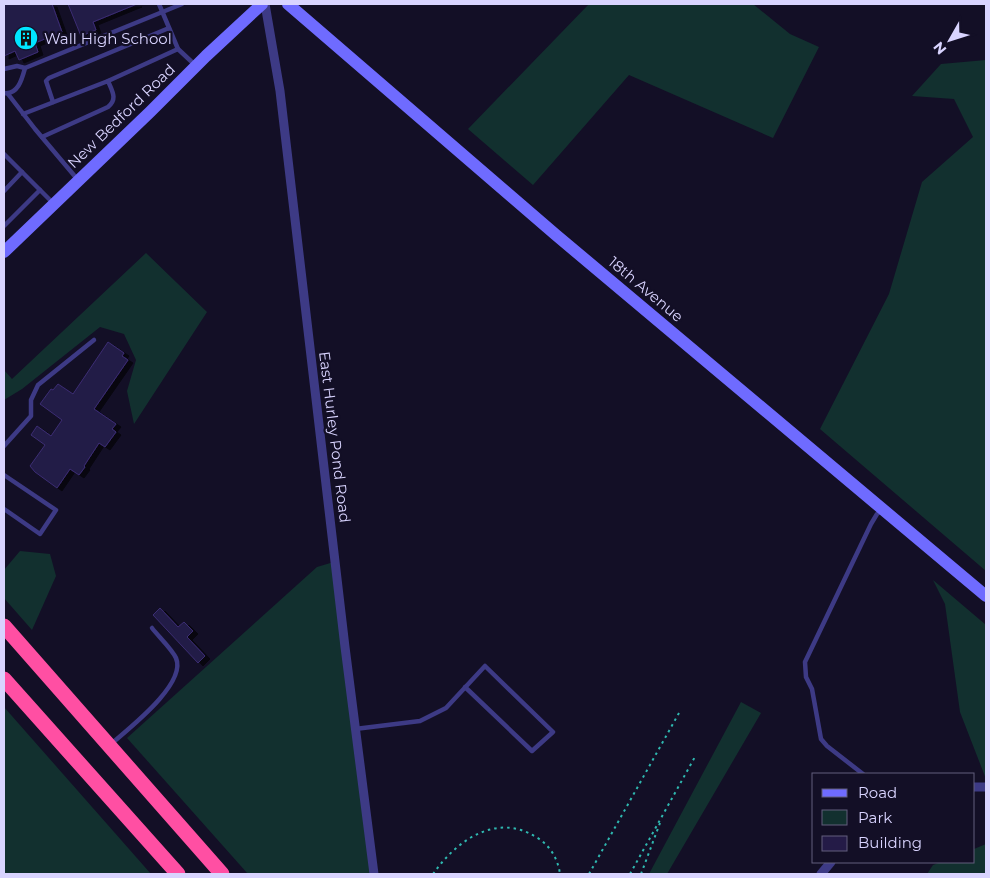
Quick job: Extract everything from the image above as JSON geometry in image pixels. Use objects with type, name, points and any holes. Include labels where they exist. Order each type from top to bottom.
[{"type":"highway","points":[[4,626],[222,874]]},
{"type":"highway","points":[[4,679],[178,874]]},
{"type":"street","points":[[245,19],[249,4]]},
{"type":"street","name":"New Bedford Road","points":[[4,252],[245,19],[263,4]]},
{"type":"street","name":"East Hurley Pond Road","points":[[263,4],[280,91],[355,729],[374,874]]},
{"type":"street","name":"18th Avenue","points":[[288,4],[556,235],[986,596]]},
{"type":"street","points":[[821,874],[831,863]]},
{"type":"lane","points":[[159,4],[178,49],[196,66]]},
{"type":"lane","points":[[4,69],[17,66],[25,68],[182,4]]},
{"type":"lane","points":[[53,102],[46,81],[49,78],[169,28]]},
{"type":"lane","points":[[23,114],[108,81],[178,49]]},
{"type":"lane","points":[[25,68],[20,84],[15,91],[6,93],[79,180]]},
{"type":"lane","points":[[42,136],[112,104],[114,96],[108,81]]},
{"type":"lane","points":[[4,154],[54,204]]},
{"type":"lane","points":[[4,191],[22,172]]},
{"type":"lane","points":[[4,226],[40,190]]},
{"type":"lane","points":[[4,446],[31,416],[31,400],[38,385],[94,340]]},
{"type":"lane","points":[[4,484],[6,477],[56,510],[40,534],[4,509]]},
{"type":"lane","points":[[862,773],[827,746],[821,739],[812,689],[806,677],[805,662],[871,524],[877,514],[884,510]]},
{"type":"lane","points":[[108,746],[150,711],[166,692],[178,668],[176,658],[152,628]]},
{"type":"lane","points":[[355,729],[420,721],[446,708],[465,687],[485,666],[553,732],[532,751],[465,687]]},
{"type":"path","points":[[589,874],[679,713]]},
{"type":"path","points":[[630,874],[696,755]]},
{"type":"path","points":[[640,874],[662,816]]},
{"type":"path","points":[[433,874],[452,852],[469,838],[487,829],[507,827],[530,833],[540,839],[553,854],[560,874]]},
{"type":"green space","points":[[589,4],[753,4],[790,34],[819,47],[773,138],[629,75],[533,185],[468,129]]},
{"type":"green space","points":[[986,60],[986,571],[820,429],[889,294],[922,182],[973,137],[954,99],[912,96],[941,64]]},
{"type":"green space","points":[[146,253],[207,312],[134,424],[127,391],[136,360],[124,334],[100,327],[22,389],[4,400],[4,370],[12,379]]},
{"type":"green space","points":[[20,551],[50,554],[56,576],[32,630],[4,598],[4,570]]},
{"type":"green space","points":[[337,561],[375,874],[248,874],[127,738],[317,567]]},
{"type":"green space","points":[[933,580],[986,625],[986,779],[960,712],[945,604]]},
{"type":"green space","points":[[741,702],[761,713],[667,874],[649,874]]},
{"type":"green space","points":[[4,707],[151,874],[4,874]]},
{"type":"green space","points":[[986,844],[986,874],[927,874],[933,865],[938,863],[975,863],[975,849]]},
{"type":"building","name":"Wall High School","points":[[4,4],[52,4],[62,32],[35,43],[38,52],[19,60],[15,51],[4,56]]},
{"type":"building","name":"Wall High School","points":[[68,4],[137,4],[93,22],[96,30],[81,36]]},
{"type":"building","points":[[108,342],[124,353],[122,356],[128,360],[94,409],[116,424],[112,429],[116,432],[105,447],[99,443],[79,475],[70,469],[57,488],[30,466],[45,445],[31,435],[37,426],[51,436],[62,420],[40,404],[51,389],[53,390],[58,384],[73,394]]},
{"type":"building","points":[[160,608],[178,627],[184,622],[193,631],[187,637],[205,656],[198,663],[153,615]]},
{"type":"place","name":"Wall High School","points":[[26,38]]}]
